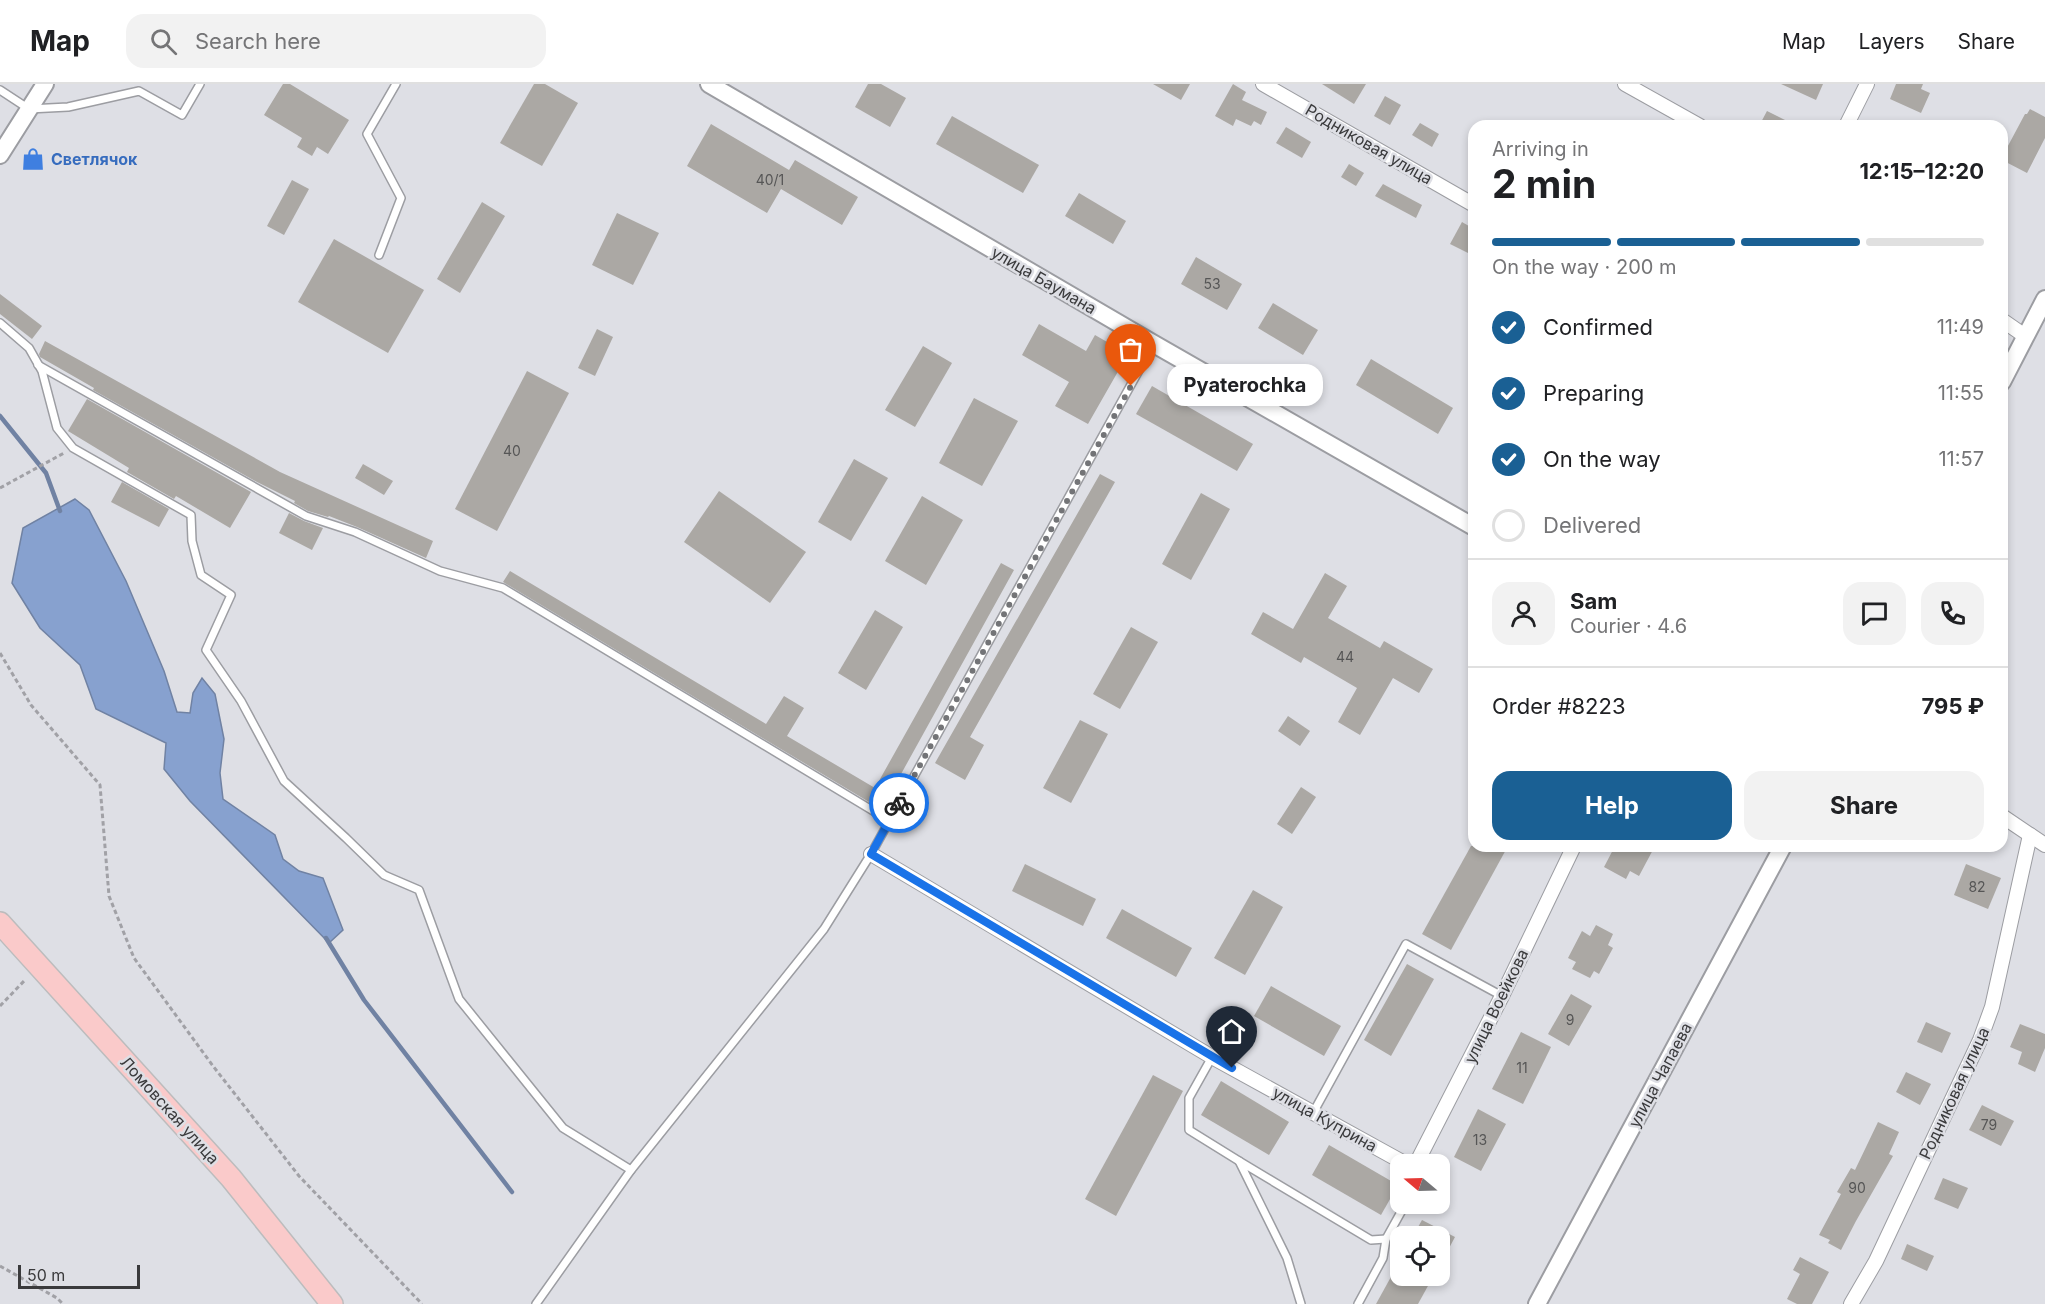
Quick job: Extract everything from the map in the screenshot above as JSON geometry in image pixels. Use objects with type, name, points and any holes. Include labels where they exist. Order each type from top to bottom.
[{"type":"main road","name":"Ломовская улица","points":[[0,923],[231,1178],[332,1304]]},
{"type":"street","points":[[0,155],[45,84]]},
{"type":"street","name":"улица Баумана","points":[[709,84],[1154,344],[1468,524]]},
{"type":"street","name":"Родниковая улица","points":[[1263,84],[1468,202]]},
{"type":"street","points":[[1625,84],[1642,88],[1691,120]]},
{"type":"street","points":[[1849,120],[1867,84]]},
{"type":"street","points":[[2008,370],[2045,299]]},
{"type":"street","points":[[2008,325],[2025,336]]},
{"type":"street","points":[[2008,820],[2045,845]]},
{"type":"street","name":"Родниковая улица","points":[[1851,1304],[1875,1261],[1980,1040],[1992,1007],[2030,835]]},
{"type":"street","name":"улица Воейкова","points":[[1421,1154],[1502,996],[1571,852]]},
{"type":"street","name":"улица Чапаева","points":[[1537,1304],[1780,852]]},
{"type":"street","name":"улица Куприна","points":[[871,854],[1212,1057],[1390,1155]]},
{"type":"lane","points":[[0,90],[29,109],[68,107],[141,88],[182,115],[200,84]]},
{"type":"lane","points":[[379,255],[401,198],[367,134],[396,84]]},
{"type":"lane","points":[[0,323],[29,348],[38,365],[57,428],[73,448],[191,515],[192,541],[201,575],[231,595],[206,650],[241,701],[284,781],[384,875],[419,890],[459,999],[563,1128],[631,1170]]},
{"type":"lane","points":[[536,1304],[631,1170],[824,929],[871,854],[1154,344]]},
{"type":"lane","points":[[38,365],[306,516],[355,532],[440,571],[503,588],[890,820]]},
{"type":"lane","points":[[1313,1113],[1406,944],[1502,996]]},
{"type":"lane","points":[[1212,1057],[1189,1098],[1189,1130],[1371,1240],[1386,1239]]},
{"type":"lane","points":[[1239,1161],[1287,1258],[1301,1304]]},
{"type":"lane","points":[[1358,1304],[1383,1258],[1386,1239],[1400,1214]]},
{"type":"path","points":[[0,488],[73,448]]},
{"type":"path","points":[[0,653],[31,705],[100,785],[109,896],[134,958],[213,1066],[299,1176],[422,1304]]},
{"type":"path","points":[[0,1006],[39,966]]},
{"type":"path","points":[[0,1266],[57,1298],[63,1304]]},
{"type":"water","points":[[75,499],[89,510],[126,581],[164,671],[177,712],[190,713],[193,693],[202,678],[215,694],[224,739],[220,773],[223,799],[275,835],[283,859],[299,871],[323,878],[343,930],[329,943],[190,801],[164,769],[166,743],[96,709],[80,665],[40,628],[12,583],[23,528]]},
{"type":"building","points":[[283,84],[290,84],[349,120],[328,154],[317,147],[312,156],[297,147],[302,138],[264,115]]},
{"type":"building","points":[[534,84],[545,84],[578,103],[542,166],[500,143]]},
{"type":"building","points":[[868,84],[881,84],[906,98],[890,127],[855,107]]},
{"type":"building","points":[[1153,84],[1190,84],[1181,100]]},
{"type":"building","points":[[1233,84],[1246,92],[1242,100],[1267,112],[1261,125],[1254,121],[1251,126],[1236,119],[1233,126],[1215,116]]},
{"type":"building","points":[[1322,84],[1366,84],[1354,104]]},
{"type":"building","points":[[1781,84],[1823,84],[1816,100]]},
{"type":"building","points":[[1896,84],[1923,84],[1921,89],[1930,93],[1921,113],[1890,99]]},
{"type":"building","points":[[1385,96],[1401,105],[1390,125],[1374,116]]},
{"type":"building","points":[[2030,109],[2045,117],[2045,138],[2027,173],[2008,163],[2008,146]]},
{"type":"building","points":[[1767,111],[1785,120],[1762,120]]},
{"type":"building","points":[[952,116],[1039,165],[1023,193],[936,144]]},
{"type":"building","points":[[1420,123],[1439,134],[1432,147],[1412,135]]},
{"type":"building","points":[[711,124],[789,170],[795,160],[858,197],[842,225],[781,189],[767,213],[687,166]]},
{"type":"building","points":[[1286,127],[1311,142],[1302,158],[1276,143]]},
{"type":"building","points":[[1349,164],[1364,173],[1356,186],[1341,177]]},
{"type":"building","points":[[292,180],[309,189],[284,235],[267,226]]},
{"type":"building","points":[[1383,184],[1422,205],[1416,218],[1375,196]]},
{"type":"building","points":[[1079,193],[1126,221],[1113,244],[1065,216]]},
{"type":"building","points":[[482,202],[505,216],[460,293],[437,279]]},
{"type":"building","points":[[617,213],[659,233],[633,285],[592,265]]},
{"type":"building","points":[[1462,222],[1468,226],[1468,253],[1450,244]]},
{"type":"building","points":[[334,239],[424,290],[388,353],[298,302]]},
{"type":"building","points":[[1196,257],[1242,284],[1227,310],[1181,284]]},
{"type":"building","points":[[0,294],[42,326],[32,339],[0,314]]},
{"type":"building","points":[[1273,303],[1318,330],[1303,355],[1258,328]]},
{"type":"building","points":[[1039,324],[1086,351],[1095,335],[1128,354],[1088,424],[1055,406],[1069,382],[1022,355]]},
{"type":"building","points":[[597,329],[613,337],[595,376],[578,368]]},
{"type":"building","points":[[45,341],[280,472],[433,541],[426,558],[357,527],[308,511],[294,503],[295,501],[93,390],[94,388],[40,357],[39,354]]},
{"type":"building","points":[[923,346],[952,363],[915,427],[885,410]]},
{"type":"building","points":[[1371,359],[1453,408],[1438,434],[1356,385]]},
{"type":"building","points":[[527,371],[569,393],[497,531],[455,509]]},
{"type":"building","points":[[1152,386],[1253,444],[1237,471],[1136,414]]},
{"type":"building","points":[[974,398],[1018,421],[982,486],[939,463]]},
{"type":"building","points":[[87,399],[251,492],[230,528],[176,496],[174,499],[127,472],[129,468],[68,431]]},
{"type":"building","points":[[854,459],[888,478],[851,541],[818,522]]},
{"type":"building","points":[[363,464],[393,481],[384,495],[355,478]]},
{"type":"building","points":[[1100,474],[1115,482],[970,737],[984,745],[965,780],[935,763]]},
{"type":"building","points":[[122,482],[169,509],[159,527],[111,502]]},
{"type":"building","points":[[719,491],[806,552],[770,603],[684,542]]},
{"type":"building","points":[[1201,493],[1230,509],[1191,580],[1162,564]]},
{"type":"building","points":[[922,496],[963,520],[926,585],[885,561]]},
{"type":"building","points":[[289,513],[323,528],[312,550],[279,533]]},
{"type":"building","points":[[1001,563],[1014,570],[885,803],[872,796],[869,802],[503,582],[510,571],[766,724],[784,696],[804,708],[787,736],[875,788]]},
{"type":"building","points":[[1325,573],[1347,586],[1328,618],[1380,648],[1384,641],[1433,669],[1419,693],[1393,678],[1360,735],[1338,722],[1357,688],[1304,657],[1301,663],[1251,634],[1263,612],[1293,629]]},
{"type":"building","points":[[875,610],[903,627],[866,690],[838,673]]},
{"type":"building","points":[[1131,627],[1158,642],[1120,709],[1093,694]]},
{"type":"building","points":[[1288,716],[1310,731],[1300,746],[1278,731]]},
{"type":"building","points":[[1080,720],[1108,734],[1071,803],[1043,788]]},
{"type":"building","points":[[1301,787],[1316,797],[1292,834],[1277,824]]},
{"type":"building","points":[[1468,851],[1505,852],[1451,950],[1422,934]]},
{"type":"building","points":[[1612,852],[1652,852],[1639,876],[1630,871],[1626,879],[1604,867]]},
{"type":"building","points":[[1025,864],[1096,899],[1083,926],[1012,891]]},
{"type":"building","points":[[1966,864],[2001,878],[1988,909],[1954,895]]},
{"type":"building","points":[[1253,890],[1283,907],[1245,975],[1214,958]]},
{"type":"building","points":[[1122,909],[1192,948],[1176,977],[1106,938]]},
{"type":"building","points":[[1596,925],[1613,934],[1608,945],[1613,948],[1599,974],[1594,971],[1590,978],[1572,969],[1576,962],[1568,958],[1582,931],[1590,936]]},
{"type":"building","points":[[1407,964],[1434,979],[1391,1056],[1364,1040]]},
{"type":"building","points":[[1271,986],[1341,1026],[1324,1056],[1254,1016]]},
{"type":"building","points":[[1571,994],[1592,1006],[1569,1046],[1548,1034]]},
{"type":"building","points":[[1926,1022],[1951,1033],[1942,1053],[1917,1042]]},
{"type":"building","points":[[2020,1024],[2045,1034],[2045,1048],[2035,1072],[2018,1064],[2022,1052],[2010,1047]]},
{"type":"building","points":[[1521,1032],[1551,1047],[1523,1104],[1492,1089]]},
{"type":"building","points":[[1906,1072],[1931,1084],[1920,1105],[1896,1092]]},
{"type":"building","points":[[1153,1075],[1183,1091],[1116,1216],[1085,1199]]},
{"type":"building","points":[[1221,1081],[1289,1122],[1269,1155],[1201,1115]]},
{"type":"building","points":[[1982,1105],[2014,1121],[2001,1146],[1969,1130]]},
{"type":"building","points":[[1478,1109],[1506,1124],[1481,1171],[1454,1157]]},
{"type":"building","points":[[1878,1122],[1899,1132],[1889,1154],[1893,1156],[1841,1250],[1828,1243],[1830,1240],[1819,1235],[1841,1194],[1837,1192],[1851,1168],[1855,1170]]},
{"type":"building","points":[[1329,1145],[1390,1180],[1390,1199],[1381,1215],[1312,1175]]},
{"type":"building","points":[[1943,1178],[1968,1188],[1958,1209],[1934,1199]]},
{"type":"building","points":[[1422,1220],[1434,1226],[1419,1226]]},
{"type":"building","points":[[1450,1234],[1455,1237],[1450,1246]]},
{"type":"building","points":[[1907,1244],[1934,1256],[1927,1271],[1901,1259]]},
{"type":"building","points":[[1800,1257],[1829,1272],[1812,1304],[1797,1304],[1787,1299],[1800,1274],[1793,1270]]},
{"type":"building","points":[[1390,1279],[1390,1286],[1428,1286],[1418,1304],[1376,1304]]},
{"type":"waterway","points":[[0,416],[46,473],[60,511]]},
{"type":"waterway","points":[[326,938],[364,1000],[512,1192]]},
{"type":"way so far","points":[[899,803],[1131,386]]},
{"type":"place","name":"Светлячок","points":[[33,159]]},
{"type":"place","name":"Pyaterochka","points":[[1131,386]]},
{"type":"route","points":[[899,803],[871,854],[1232,1068]]}]
